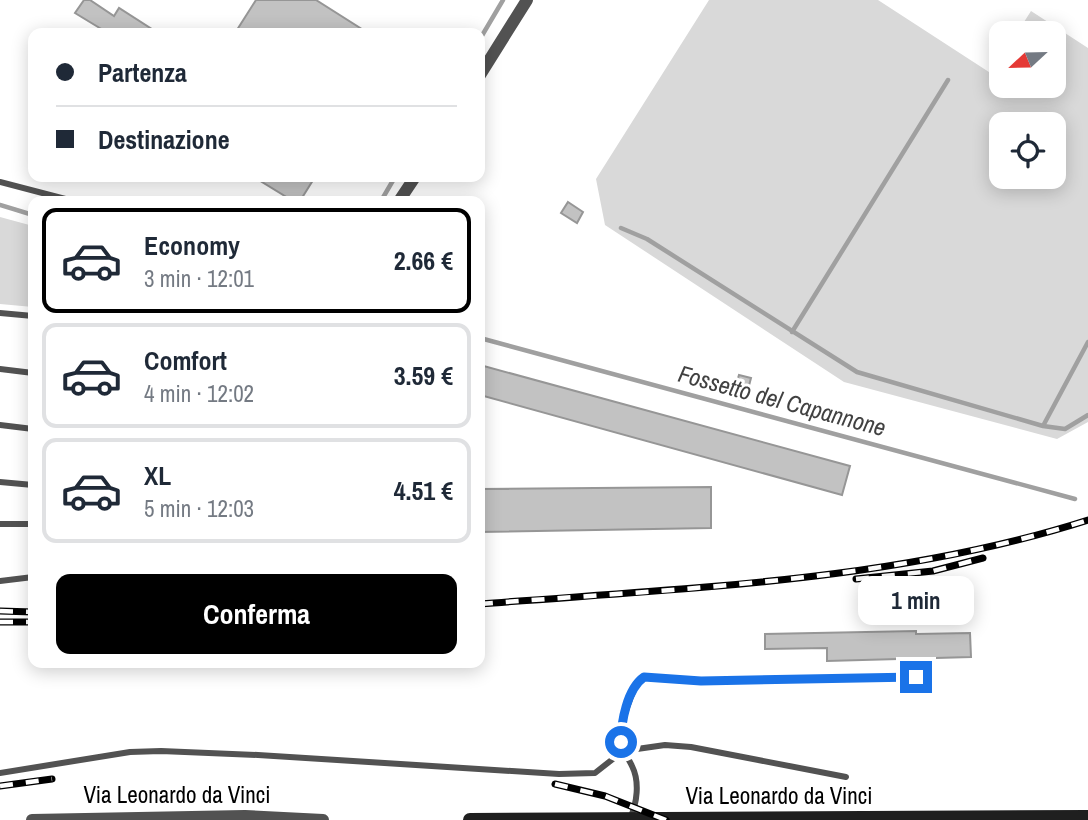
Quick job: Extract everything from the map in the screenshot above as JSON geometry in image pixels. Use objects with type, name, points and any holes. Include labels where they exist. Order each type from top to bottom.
[{"type":"main road","name":"Via Leonardo da Vinci","points":[[470,820],[1088,817]]},
{"type":"street","points":[[485,67],[527,0]]},
{"type":"street","name":"Via Leonardo da Vinci","points":[[32,820],[245,816],[323,820]]},
{"type":"lane","points":[[0,182],[54,196]]},
{"type":"lane","points":[[0,313],[28,316]]},
{"type":"lane","points":[[0,369],[28,372]]},
{"type":"lane","points":[[0,425],[28,428]]},
{"type":"lane","points":[[0,482],[28,485]]},
{"type":"lane","points":[[0,524],[28,524]]},
{"type":"lane","points":[[0,581],[28,577]]},
{"type":"lane","points":[[629,819],[635,807],[636,784],[632,766],[623,751],[621,726],[638,682],[644,677],[701,681],[916,677]]},
{"type":"lane","points":[[0,773],[130,752],[161,751],[559,774],[595,773],[623,751],[665,744],[846,777]]},
{"type":"shaded area","points":[[709,0],[878,0],[989,72],[989,98],[1066,98],[1066,34],[1088,48],[1088,422],[1057,439],[844,382],[605,225],[596,179]]},
{"type":"shaded area","points":[[1031,11],[1046,21],[1025,21]]},
{"type":"shaded area","points":[[0,217],[28,225],[28,307],[0,304]]},
{"type":"building","points":[[84,0],[90,0],[114,16],[119,8],[150,28],[100,28],[75,13]]},
{"type":"building","points":[[256,0],[316,0],[360,28],[238,28]]},
{"type":"building","points":[[262,182],[312,182],[303,196],[285,196]]},
{"type":"building","points":[[568,202],[583,212],[577,223],[561,213]]},
{"type":"building","points":[[485,366],[850,466],[842,495],[485,396]]},
{"type":"building","points":[[739,375],[751,378],[745,401],[732,397]]},
{"type":"building","points":[[711,487],[711,528],[485,532],[485,489]]},
{"type":"building","points":[[916,631],[916,634],[970,633],[971,657],[827,661],[827,648],[765,649],[765,634]]},
{"type":"waterway","points":[[485,31],[503,0]]},
{"type":"waterway","points":[[792,332],[948,80]]},
{"type":"waterway","points":[[384,196],[392,182]]},
{"type":"waterway","name":"Fossetto del Capannone","points":[[0,205],[28,213]]},
{"type":"waterway","points":[[621,228],[647,239],[857,372],[1043,426],[1065,429],[1088,415]]},
{"type":"waterway","name":"Fossetto del Capannone","points":[[485,339],[1075,499]]},
{"type":"waterway","points":[[1043,426],[1088,342]]},
{"type":"railway","points":[[485,604],[710,587],[864,570],[1014,541],[1088,520]]},
{"type":"railway","points":[[856,579],[933,571],[983,558]]},
{"type":"railway","points":[[0,611],[28,612]]},
{"type":"railway","points":[[0,622],[28,622]]},
{"type":"railway","points":[[0,786],[52,779]]},
{"type":"railway","points":[[555,784],[605,796],[666,820]]},
{"type":"route","points":[[621,742],[621,726],[627,709],[638,682],[644,677],[701,681],[916,677]]}]
